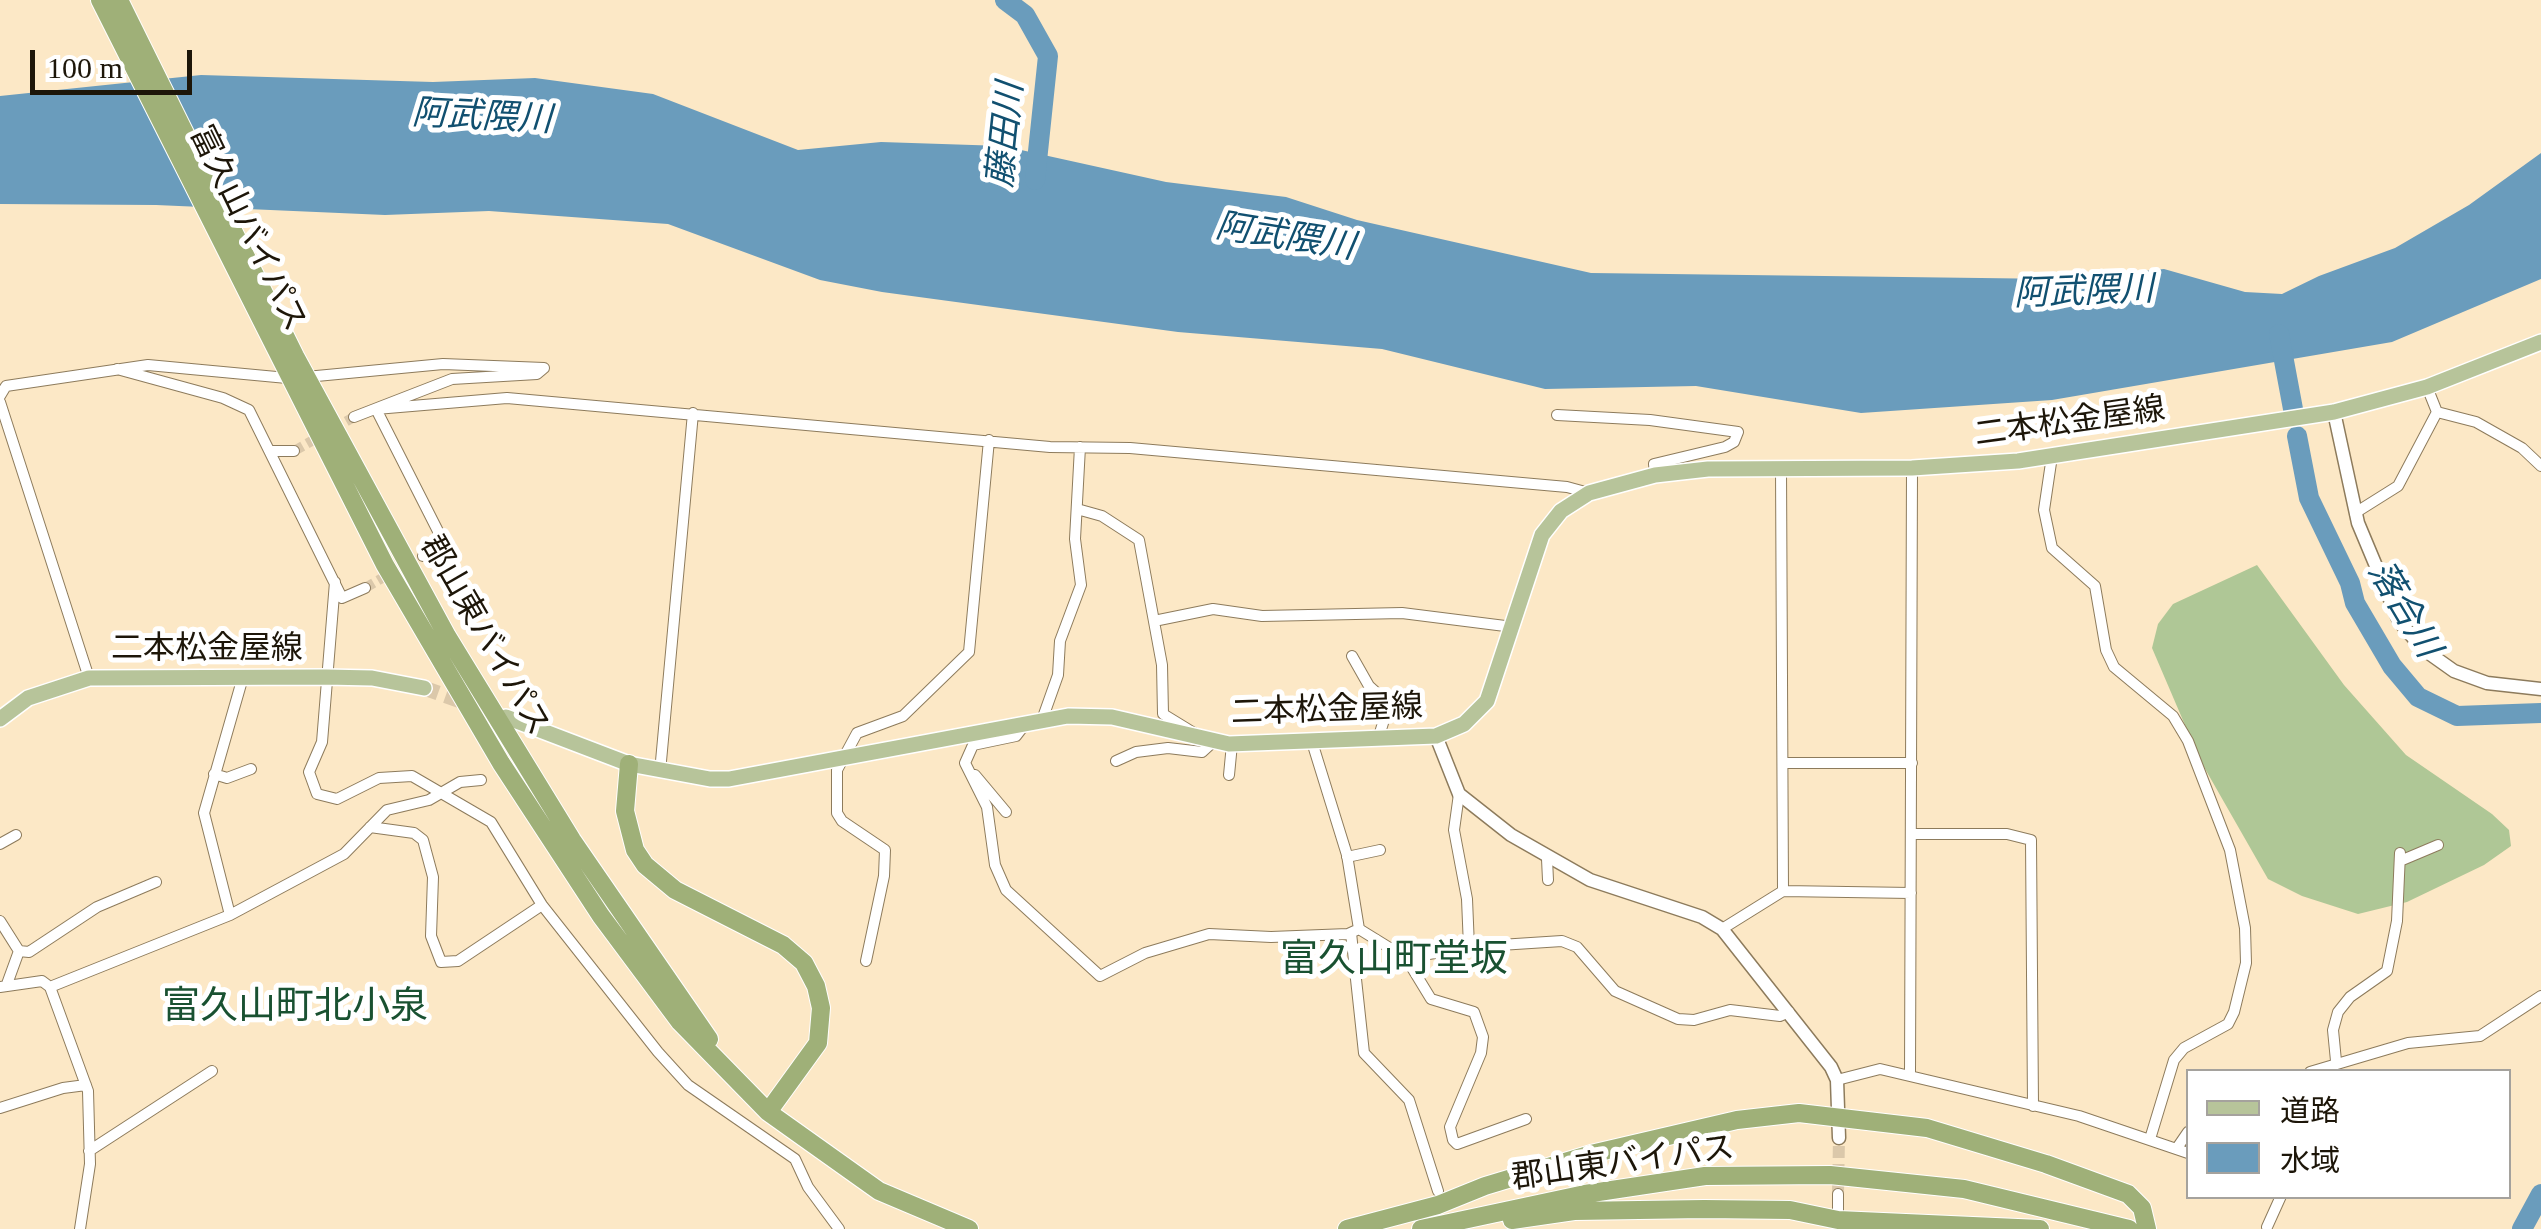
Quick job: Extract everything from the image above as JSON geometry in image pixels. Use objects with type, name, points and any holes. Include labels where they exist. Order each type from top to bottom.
[{"type":"highway","name":"富久山バイパス","points":[[100,0],[274,350],[297,378]]},
{"type":"highway","name":"郡山東バイパス","points":[[119,0],[294,356],[297,378],[385,566],[556,849],[668,1007],[711,1058],[845,1169],[918,1209],[970,1229]]},
{"type":"highway","points":[[629,764],[624,811],[635,850],[645,865],[675,890],[783,945],[804,963],[816,986],[821,1008],[818,1042],[770,1108]]},
{"type":"highway","points":[[1346,1229],[1438,1205],[1537,1168],[1736,1120],[1800,1113],[1956,1135],[2114,1187],[2139,1203],[2147,1229]]},
{"type":"highway","name":"郡山東バイパス","points":[[1422,1229],[1585,1194],[1705,1176],[1830,1175],[1964,1189],[2129,1229]]},
{"type":"highway","points":[[1468,1229],[1574,1211],[1640,1209],[1790,1210],[1838,1224],[2040,1229]]},
{"type":"main road","name":"二本松金屋線","points":[[506,716],[660,773],[729,779],[1034,722],[1112,718],[1232,744],[1436,736],[1464,724],[1488,702],[1542,535],[1560,512],[1588,493],[1656,475],[1782,468],[1912,468],[2052,456],[2334,412],[2427,386],[2541,342]]},
{"type":"main road","name":"二本松金屋線","points":[[0,718],[28,698],[88,678],[372,678],[424,688]]},
{"type":"street","points":[[88,678],[0,399],[6,386],[148,365],[297,378],[443,364],[544,368],[537,374],[452,379],[354,418]]},
{"type":"street","points":[[117,369],[224,398],[248,410],[342,598],[365,588]]},
{"type":"street","points":[[2355,513],[2398,486],[2437,412],[2427,386]]},
{"type":"street","points":[[376,409],[507,398],[1568,486],[1588,493]]},
{"type":"street","points":[[376,409],[444,543],[423,556]]},
{"type":"street","points":[[660,773],[693,412]]},
{"type":"street","points":[[2334,412],[2355,513],[2389,605],[2423,650],[2471,678],[2541,689]]},
{"type":"street","points":[[2437,412],[2476,422],[2522,448],[2541,466]]},
{"type":"street","points":[[1556,415],[1738,432],[1734,442],[1725,447],[1654,464],[1656,475]]},
{"type":"street","points":[[866,961],[886,855],[881,845],[842,821],[837,813],[835,792],[842,757],[857,732],[904,716],[969,652],[989,440]]},
{"type":"street","points":[[1080,448],[1074,539],[1081,585],[1060,642],[1058,675],[1034,722],[1020,734],[969,748],[965,763],[987,806],[995,865],[1006,890],[1100,976],[1145,953],[1209,934],[1271,937],[1355,931],[1406,958],[1431,999],[1474,1012],[1483,1037],[1481,1053],[1450,1127],[1456,1144],[1526,1118]]},
{"type":"street","points":[[270,452],[294,451]]},
{"type":"street","points":[[2052,456],[2044,510],[2052,548],[2090,577],[2114,667],[2173,716],[2188,741],[2230,850],[2245,928],[2246,964],[2234,1012],[2228,1024],[2184,1048],[2174,1060],[2150,1139]]},
{"type":"street","points":[[1782,468],[1783,891]]},
{"type":"street","points":[[1910,1076],[1912,468]]},
{"type":"street","points":[[1077,509],[1102,516],[1140,540],[1154,621],[1163,714],[1206,740],[1202,752],[1168,748],[1136,752],[1116,761]]},
{"type":"street","points":[[336,582],[322,742],[309,772],[318,794],[343,798],[392,775],[412,776],[496,828],[542,905],[688,1086],[796,1159],[808,1187],[839,1229]]},
{"type":"street","points":[[1154,621],[1193,610],[1262,616],[1389,613],[1512,628]]},
{"type":"street","points":[[1352,656],[1372,690],[1389,704],[1378,739]]},
{"type":"street","points":[[230,916],[204,820],[243,677]]},
{"type":"street","points":[[1436,736],[1460,794],[1547,859],[1590,880],[1702,917],[1722,929],[1822,1054],[1836,1080],[1840,1138]]},
{"type":"street","points":[[1312,742],[1347,856],[1364,1053],[1409,1100],[1438,1191]]},
{"type":"street","points":[[1229,775],[1232,744]]},
{"type":"street","points":[[1783,762],[1912,763]]},
{"type":"street","points":[[214,774],[227,778],[252,769]]},
{"type":"street","points":[[970,773],[1006,812]]},
{"type":"street","points":[[50,987],[230,916],[344,854],[387,810],[441,794],[460,782],[481,780]]},
{"type":"street","points":[[1460,794],[1454,830],[1468,899],[1470,947]]},
{"type":"street","points":[[370,827],[414,833],[423,840],[433,876],[431,936],[441,962],[458,961],[542,905]]},
{"type":"street","points":[[1913,834],[2007,834],[2031,840],[2032,1106]]},
{"type":"street","points":[[0,844],[16,835]]},
{"type":"street","points":[[2336,1062],[2332,1030],[2338,1012],[2350,997],[2387,971],[2397,922],[2400,857],[2438,844]]},
{"type":"street","points":[[1347,856],[1380,850]]},
{"type":"street","points":[[1547,859],[1548,880]]},
{"type":"street","points":[[19,951],[29,952],[97,907],[156,882]]},
{"type":"street","points":[[1722,929],[1783,891],[1911,892]]},
{"type":"street","points":[[0,921],[19,951]]},
{"type":"street","points":[[1406,958],[1470,947],[1568,942],[1614,990],[1678,1018],[1694,1020],[1730,1010],[1780,1016],[1789,1012]]},
{"type":"street","points":[[19,951],[4,985],[42,981],[50,987],[86,1085],[89,1151],[81,1229]]},
{"type":"street","points":[[2318,1069],[2408,1042],[2480,1036],[2541,996]]},
{"type":"street","points":[[1836,1080],[1873,1070],[1910,1076],[2032,1106],[2183,1151]]},
{"type":"street","points":[[89,1151],[212,1072]]},
{"type":"street","points":[[0,1108],[86,1085]]},
{"type":"street","points":[[1838,1194],[1838,1224]]},
{"type":"street","points":[[2267,1227],[2280,1199]]},
{"type":"green space","points":[[2257,565],[2344,685],[2406,755],[2492,814],[2509,830],[2511,846],[2484,865],[2407,902],[2358,914],[2302,896],[2268,879],[2200,760],[2152,648],[2158,624],[2173,604]]},
{"type":"water","name":"阿武隈川","points":[[201,75],[433,82],[535,78],[653,94],[798,150],[881,142],[1003,146],[1166,182],[1286,197],[1357,220],[1591,273],[2058,279],[2164,269],[2245,292],[2282,294],[2395,248],[2469,205],[2541,153],[2541,279],[2392,342],[2052,400],[1861,413],[1696,386],[1545,389],[1382,349],[1178,332],[882,292],[820,280],[668,224],[489,211],[385,215],[156,205],[0,204],[0,96]]},
{"type":"waterway","name":"藤田川","points":[[1005,0],[1025,15],[1048,56],[1035,180]]},
{"type":"waterway","name":"落合川","points":[[2279,334],[2293,409]]},
{"type":"waterway","name":"落合川","points":[[2297,436],[2309,498],[2350,583],[2355,603],[2392,666],[2418,697],[2457,716],[2541,713]]},
{"type":"waterway","name":"落合川","points":[[2522,1229],[2541,1194]]},
{"type":"tunnel","points":[[294,451],[354,417]]},
{"type":"tunnel","points":[[365,588],[391,573]]},
{"type":"tunnel","points":[[424,688],[469,704]]},
{"type":"tunnel","points":[[1838,1194],[1839,1138]]},
{"type":"district","name":"富久山町堂坂","points":[[1394,961]]},
{"type":"district","name":"富久山町北小泉","points":[[295,1008]]}]
